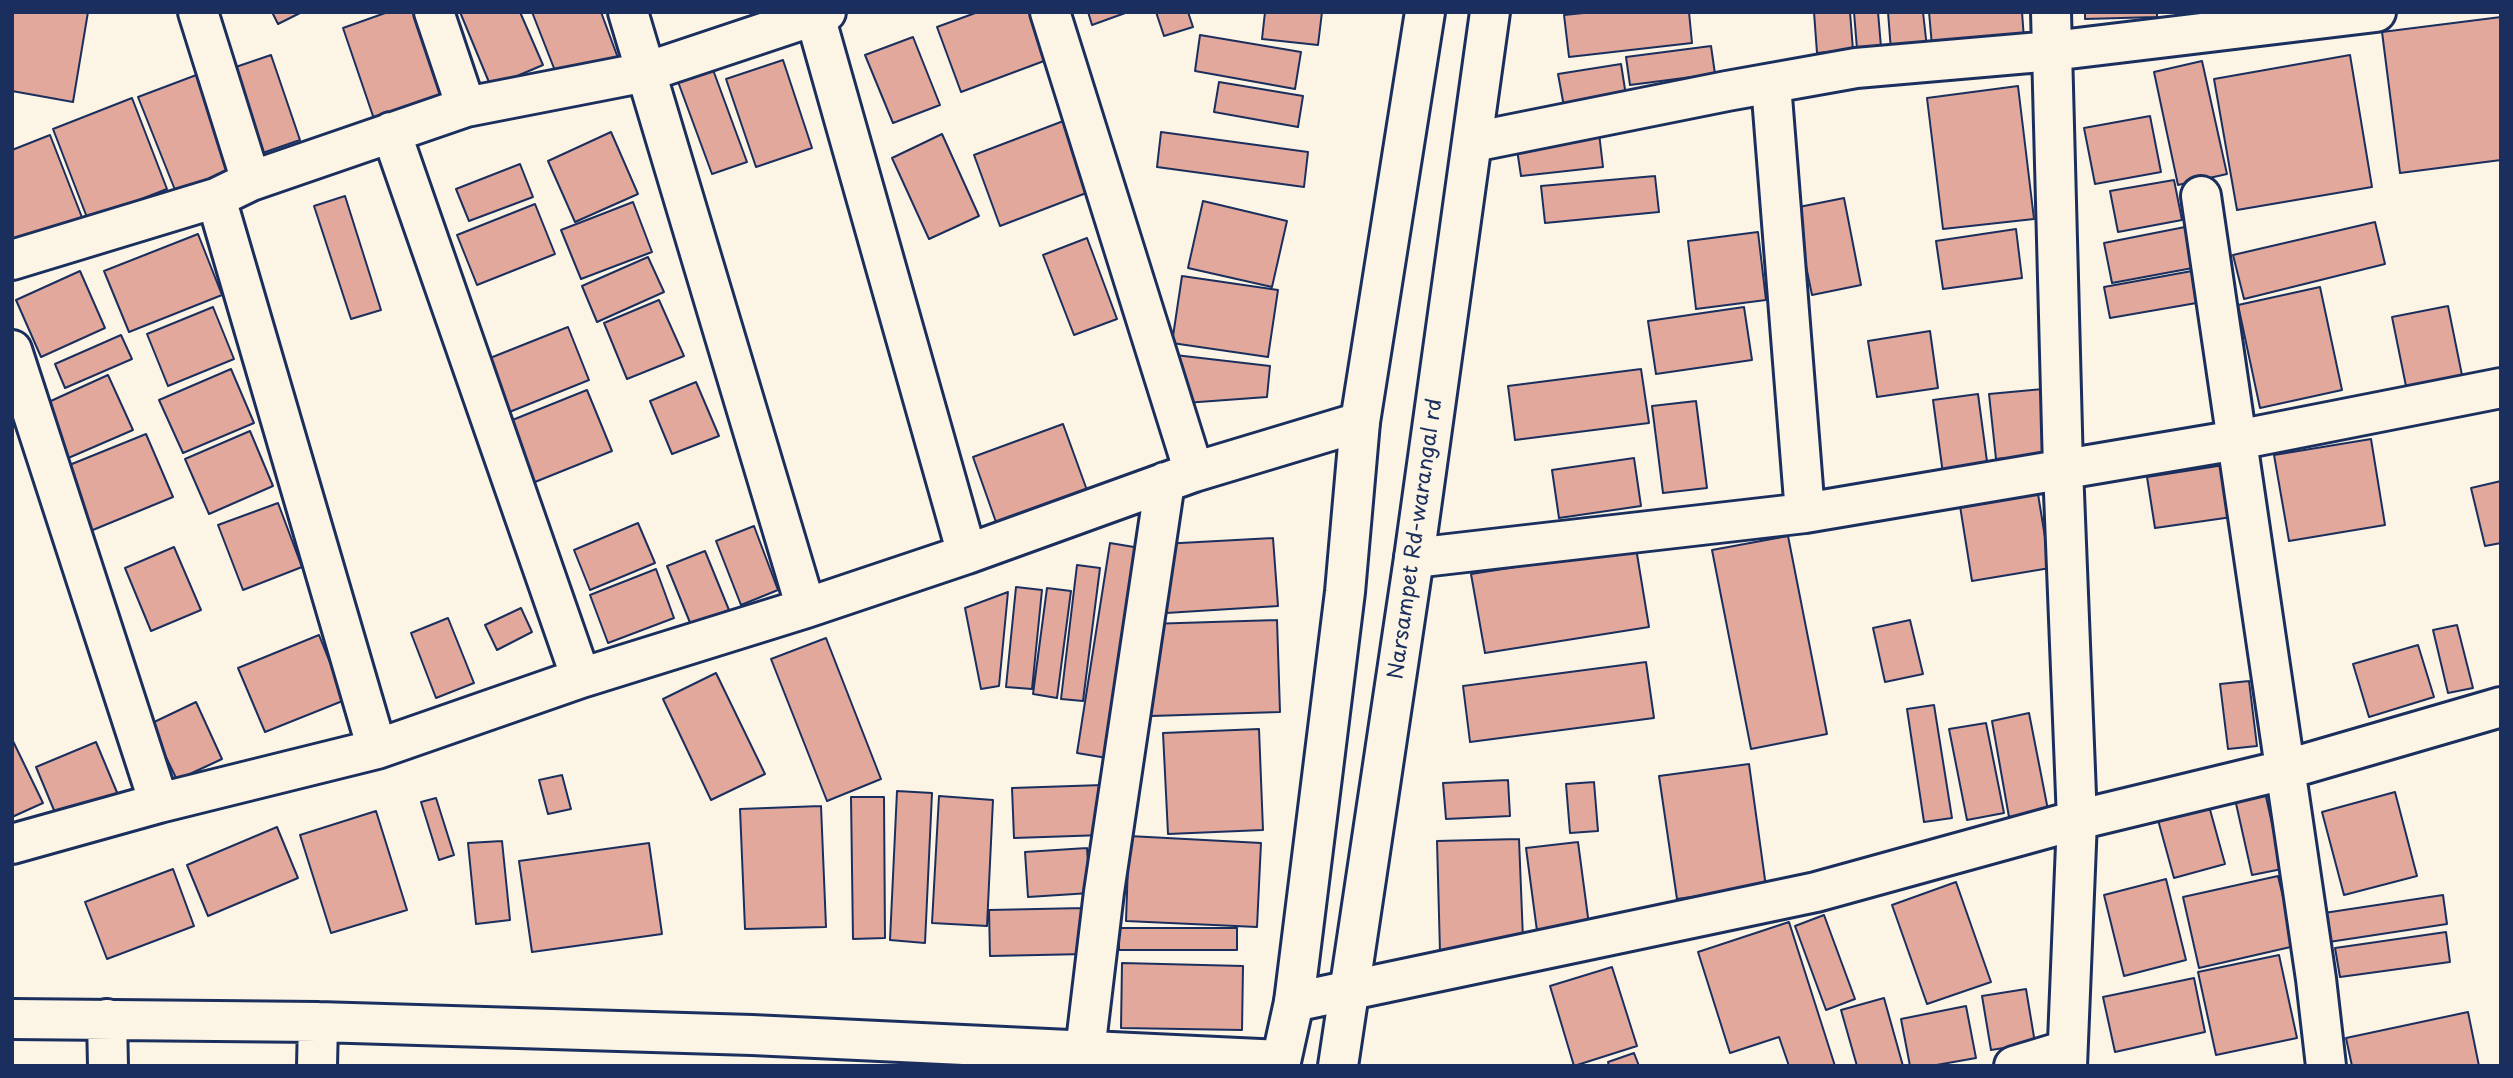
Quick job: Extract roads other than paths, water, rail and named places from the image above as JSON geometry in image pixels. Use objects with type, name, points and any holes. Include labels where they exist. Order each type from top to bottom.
[{"type":"street","points":[[198,12],[251,181]]},
{"type":"street","points":[[434,12],[466,107]]},
{"type":"street","points":[[628,12],[807,608]]},
{"type":"street","points":[[1050,12],[1180,477],[1104,892],[1085,1051]]},
{"type":"street","points":[[12,1018],[317,1022],[752,1051],[1085,1051],[1281,1063],[1294,1002],[1345,592],[1360,422],[1425,12]]},
{"type":"street","name":"Narsampet Rd-warangal rd","points":[[1338,1066],[1414,558],[1490,12]]},
{"type":"street","points":[[2014,1066],[2067,1058],[2077,820],[2063,468],[2051,12]]},
{"type":"street","points":[[1473,142],[1856,68],[2052,51],[2376,12]]},
{"type":"street","points":[[12,260],[216,198],[251,181],[466,107],[646,72],[820,14],[967,554]]},
{"type":"street","points":[[1771,83],[1805,513]]},
{"type":"street","points":[[391,132],[581,678]]},
{"type":"street","points":[[2201,196],[2316,979],[2326,1066]]},
{"type":"street","points":[[216,198],[377,750]]},
{"type":"street","points":[[12,350],[159,803]]},
{"type":"street","points":[[1414,558],[1805,513],[2237,440],[2501,388]]},
{"type":"street","points":[[12,844],[159,803],[377,750],[581,678],[807,608],[967,554],[1180,477],[1360,422]]},
{"type":"street","points":[[1294,1002],[1816,892],[2077,820],[2284,769],[2501,706]]},
{"type":"street","points":[[107,1019],[108,1066]]},
{"type":"street","points":[[317,1022],[317,1066]]}]
